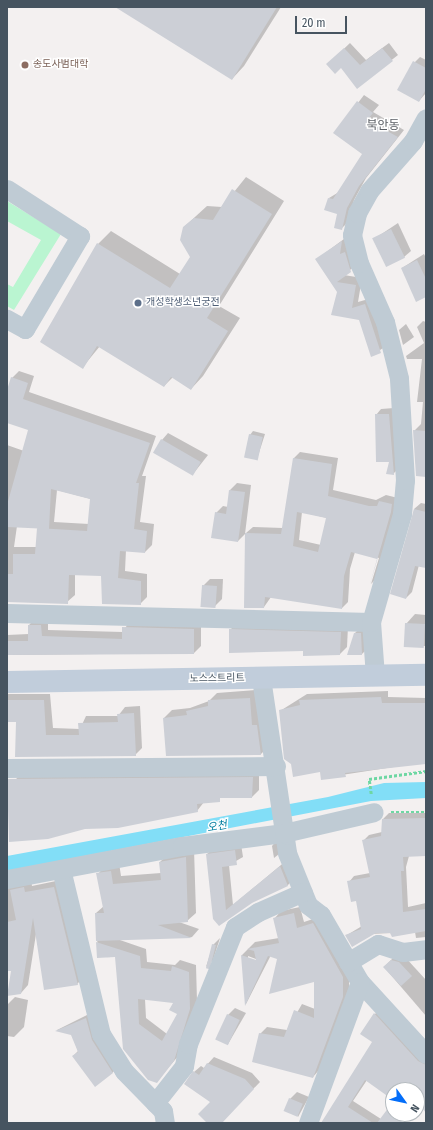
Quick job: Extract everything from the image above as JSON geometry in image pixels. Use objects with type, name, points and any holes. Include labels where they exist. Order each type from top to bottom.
[{"type":"main road","name":"노스스트리트","points":[[7,682],[426,675]]},
{"type":"street","points":[[375,676],[371,622],[402,514],[405,480],[399,378],[385,322],[359,263],[352,236],[357,213],[369,191],[413,141],[426,118]]},
{"type":"street","points":[[7,189],[80,236],[25,329],[7,319]]},
{"type":"street","points":[[7,613],[371,622]]},
{"type":"street","points":[[261,678],[276,766],[287,853],[308,905],[321,915],[360,982],[426,1054]]},
{"type":"street","points":[[7,768],[276,766]]},
{"type":"street","points":[[7,879],[182,846],[284,833],[374,812]]},
{"type":"street","points":[[61,869],[101,1034],[124,1071],[163,1111],[165,1123]]},
{"type":"street","points":[[155,1103],[184,1066],[188,1044],[235,927],[258,912],[303,892]]},
{"type":"street","points":[[348,962],[378,944],[403,952],[426,949]]},
{"type":"street","points":[[308,1123],[360,982]]},
{"type":"path","points":[[370,781],[369,779],[389,774],[426,771]]},
{"type":"path","points":[[374,812],[426,812]]},
{"type":"green space","points":[[7,201],[61,234],[14,310],[7,306],[7,284],[13,287],[41,240],[7,221]]},
{"type":"water","name":"오천","points":[[426,782],[426,798],[371,801],[7,871],[7,856],[328,797],[384,783]]},
{"type":"building","points":[[115,7],[277,7],[232,80]]},
{"type":"building","points":[[344,48],[360,65],[382,48],[393,61],[357,89],[341,68],[335,74],[326,64]]},
{"type":"building","points":[[413,61],[426,68],[426,89],[419,102],[397,90]]},
{"type":"building","points":[[357,101],[373,113],[367,120],[398,137],[359,186],[347,208],[342,230],[334,228],[337,214],[324,210],[328,198],[333,199],[362,154],[333,133]]},
{"type":"building","name":"개성학생소년궁전","points":[[232,189],[272,214],[207,318],[228,331],[191,390],[171,377],[164,387],[97,346],[83,369],[40,342],[97,243],[170,288],[190,257],[180,240],[183,227],[194,218],[213,220]]},
{"type":"building","points":[[391,229],[405,258],[386,267],[372,238]]},
{"type":"building","points":[[342,241],[340,254],[345,252],[351,272],[337,282],[356,285],[352,308],[365,304],[381,353],[371,357],[359,320],[331,315],[337,292],[315,259]]},
{"type":"building","points":[[417,260],[426,279],[426,297],[416,302],[401,268]]},
{"type":"building","points":[[11,377],[28,383],[23,399],[150,443],[136,483],[139,483],[134,529],[147,531],[145,553],[120,551],[118,578],[141,581],[141,605],[102,604],[101,576],[69,575],[68,604],[7,602],[7,574],[13,574],[13,554],[35,554],[37,528],[7,527],[7,505],[28,430],[7,423],[7,390]],"holes":[[[51,489],[90,499],[87,531],[49,529]]]},
{"type":"building","points":[[375,414],[389,414],[394,475],[386,474],[389,462],[376,462]]},
{"type":"building","points":[[413,430],[426,431],[426,477],[416,476]]},
{"type":"building","points":[[249,434],[263,437],[258,460],[244,457]]},
{"type":"building","points":[[161,439],[201,462],[193,476],[153,453]]},
{"type":"building","points":[[293,458],[332,464],[328,496],[369,506],[377,506],[379,501],[392,504],[391,512],[369,588],[377,559],[351,552],[344,576],[342,609],[265,597],[264,608],[244,608],[245,533],[281,534]],"holes":[[[297,512],[326,518],[318,552],[293,546]]]},
{"type":"building","points":[[229,490],[245,492],[238,542],[211,538],[215,512],[226,514]]},
{"type":"building","points":[[414,509],[426,512],[426,568],[415,566],[406,599],[390,594]]},
{"type":"building","points":[[202,585],[217,586],[215,608],[200,607]]},
{"type":"building","points":[[405,623],[425,624],[424,648],[404,647]]},
{"type":"building","points":[[28,625],[41,625],[42,636],[122,639],[122,627],[194,629],[194,654],[7,655],[7,641],[28,641]]},
{"type":"building","points":[[229,629],[341,632],[340,655],[303,656],[303,651],[229,653]]},
{"type":"building","points":[[354,633],[361,633],[362,655],[347,655]]},
{"type":"building","points":[[381,697],[382,703],[426,703],[426,764],[345,773],[346,777],[321,780],[320,772],[293,777],[291,764],[284,759],[279,710],[300,705],[299,700]]},
{"type":"building","points":[[250,698],[252,725],[257,725],[261,755],[166,756],[163,718],[187,715],[186,711],[208,706],[208,700]]},
{"type":"building","points":[[7,700],[44,700],[46,735],[79,735],[78,723],[118,722],[117,714],[134,713],[136,756],[15,757],[16,722],[7,722]]},
{"type":"building","points":[[253,777],[252,798],[220,798],[220,802],[197,804],[198,812],[118,828],[85,829],[48,839],[9,842],[7,779]]},
{"type":"building","points":[[426,818],[426,856],[403,857],[404,871],[401,871],[403,912],[426,909],[426,931],[392,937],[390,933],[376,933],[352,947],[345,935],[361,929],[356,901],[351,902],[347,881],[370,877],[362,840],[381,836],[382,819]]},
{"type":"building","points":[[235,850],[237,865],[222,867],[226,910],[280,866],[288,886],[252,903],[219,926],[213,919],[206,854]]},
{"type":"building","points":[[186,857],[188,922],[158,925],[192,938],[96,941],[95,913],[104,913],[96,873],[111,871],[113,884],[161,880],[159,862]]},
{"type":"building","points":[[24,887],[25,892],[54,887],[78,985],[44,990],[33,918],[21,994],[7,996],[11,971],[7,971],[7,922],[16,920],[10,890]]},
{"type":"building","points":[[294,913],[297,928],[313,923],[343,977],[343,997],[313,1078],[252,1062],[259,1033],[284,1037],[294,1010],[314,1018],[314,982],[269,994],[277,959],[268,956],[245,1006],[241,955],[256,960],[254,951],[247,949],[279,943],[273,918]]},
{"type":"building","points":[[96,942],[140,956],[141,968],[171,971],[172,966],[189,972],[190,1009],[174,1061],[157,1083],[148,1080],[123,1049],[115,957],[97,958]],"holes":[[[138,999],[173,1003],[169,1010],[177,1014],[162,1041],[139,1024]]]},
{"type":"building","points":[[212,944],[216,945],[210,969],[206,968]]},
{"type":"building","points":[[391,960],[399,962],[412,976],[401,986],[383,967]]},
{"type":"building","points":[[374,1013],[418,1061],[426,1065],[426,1113],[425,1082],[385,1082],[385,1094],[365,1080],[348,1107],[373,1123],[321,1123],[372,1042],[360,1034]]},
{"type":"building","points":[[227,1014],[240,1020],[228,1045],[215,1039]]},
{"type":"building","points":[[86,1018],[92,1040],[113,1073],[95,1087],[72,1056],[78,1052],[71,1035],[55,1031]]},
{"type":"building","points":[[207,1063],[245,1079],[254,1089],[222,1123],[207,1123],[198,1114],[210,1102],[184,1084],[193,1071],[199,1075]]},
{"type":"building","points":[[289,1098],[303,1104],[297,1117],[284,1111]]},
{"type":"building","points":[[385,1112],[385,1122],[402,1122],[401,1123],[377,1123]]},
{"type":"place","name":"송도사범대학","points":[[25,65]]},
{"type":"place","name":"개성학생소년궁전","points":[[138,303]]},
{"type":"district","name":"북안동","points":[[383,126]]}]
